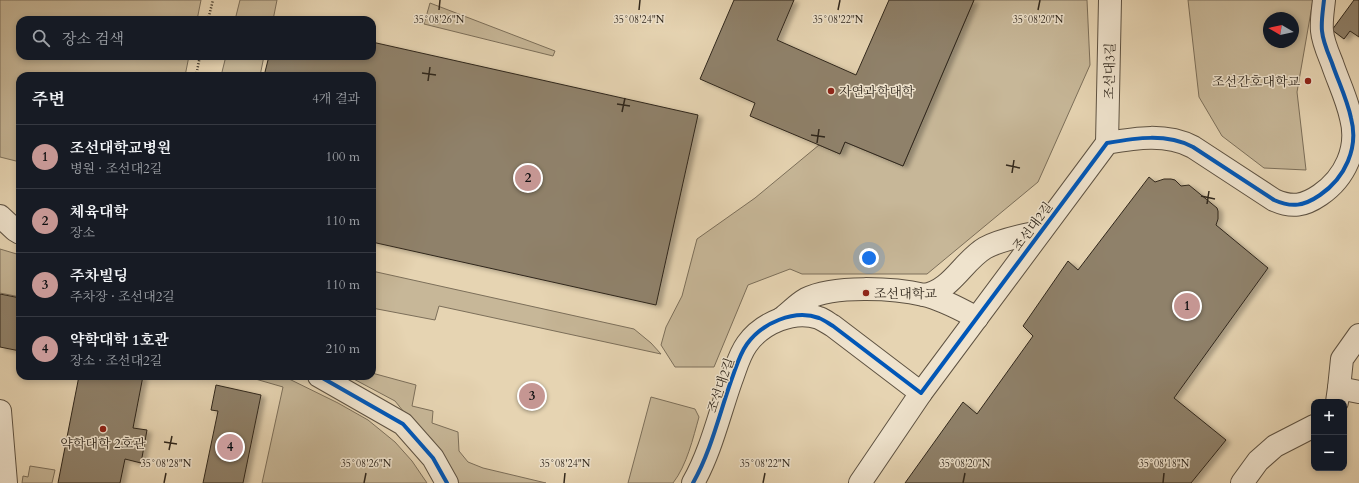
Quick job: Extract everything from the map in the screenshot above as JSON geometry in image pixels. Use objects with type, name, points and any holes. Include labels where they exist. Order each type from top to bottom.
[{"type":"street","name":"조선대3길","points":[[1107,143],[1110,0]]},
{"type":"street","points":[[1107,143],[1143,137],[1175,139],[1194,147],[1274,200],[1285,205],[1297,205],[1312,200],[1331,187],[1343,172],[1351,153],[1353,139],[1351,118],[1325,45],[1322,31],[1324,0]]},
{"type":"street","name":"조선대2길","points":[[693,483],[710,448],[725,397],[739,358],[746,345],[756,334],[764,328],[787,317],[803,315],[819,318],[833,326],[921,393],[1107,143]]},
{"type":"street","points":[[0,216],[16,231]]},
{"type":"street","points":[[924,295],[933,294],[949,283],[975,254],[997,243],[1041,231]]},
{"type":"street","points":[[782,319],[803,301],[821,294],[842,291],[885,290],[924,295],[951,305],[977,318]]},
{"type":"street","points":[[1345,394],[1342,360],[1359,335]]},
{"type":"street","points":[[326,380],[403,424],[433,458],[447,483]]},
{"type":"street","points":[[860,483],[921,393]]},
{"type":"street","points":[[0,411],[6,483]]},
{"type":"street","points":[[1242,483],[1258,461],[1275,446],[1311,428]]},
{"type":"path","points":[[209,16],[213,0]]},
{"type":"path","points":[[197,72],[199,60]]},
{"type":"shaded area","points":[[0,0],[201,0],[198,16],[16,16],[16,60],[188,60],[186,72],[16,72],[16,161],[0,157]]},
{"type":"shaded area","points":[[240,0],[277,0],[274,16],[236,16]]},
{"type":"shaded area","points":[[974,0],[1087,0],[1090,65],[1038,182],[927,274],[802,274],[790,269],[748,285],[714,367],[675,367],[661,345],[666,327],[682,296],[697,239],[755,198],[819,145],[840,154],[845,142],[903,166]]},
{"type":"shaded area","points":[[1188,0],[1313,0],[1297,92],[1306,170],[1264,168],[1222,136],[1199,97]]},
{"type":"shaded area","points":[[430,3],[555,51],[553,56],[424,24]]},
{"type":"shaded area","points":[[225,60],[263,60],[261,72],[222,72]]},
{"type":"shaded area","points":[[0,249],[16,254],[16,296],[0,293]]},
{"type":"shaded area","points":[[376,272],[634,329],[651,343],[661,354],[439,306],[435,320],[376,309]]},
{"type":"shaded area","points":[[376,374],[416,385],[412,406],[433,411],[432,423],[458,432],[459,451],[468,462],[483,468],[546,483],[457,483],[421,433],[395,401],[356,380],[376,380]]},
{"type":"shaded area","points":[[259,380],[291,380],[338,403],[368,420],[395,442],[412,461],[427,483],[262,483],[283,387]]},
{"type":"shaded area","points":[[651,397],[695,409],[699,417],[686,460],[673,483],[628,483]]},
{"type":"shaded area","points":[[30,466],[55,470],[52,483],[22,483],[23,476],[28,477]]},
{"type":"building","name":"자연과학대학","points":[[734,0],[794,0],[777,40],[856,75],[889,0],[974,0],[903,166],[845,142],[840,154],[750,116],[755,103],[700,79]]},
{"type":"building","points":[[1354,0],[1359,0],[1359,37],[1350,31],[1344,39],[1332,30]]},
{"type":"building","points":[[376,43],[698,115],[656,305],[376,243],[376,72],[265,72],[268,60],[376,60]]},
{"type":"building","points":[[1149,177],[1155,182],[1164,179],[1171,179],[1175,180],[1181,186],[1189,185],[1217,208],[1218,219],[1216,225],[1268,268],[1174,398],[1226,440],[1191,483],[905,483],[963,402],[977,414],[1033,336],[1023,326],[1068,261],[1078,270]]},
{"type":"building","points":[[0,294],[16,297],[16,350],[0,347]]},
{"type":"building","name":"약학대학 2호관","points":[[78,380],[142,380],[133,428],[147,430],[141,463],[125,459],[120,483],[58,483]]},
{"type":"building","points":[[216,385],[261,395],[243,483],[203,483],[218,411],[211,410]]},
{"type":"cycle path","points":[[693,483],[710,446],[740,357],[744,348],[753,336],[770,324],[789,317],[799,315],[819,318],[833,326],[921,393],[1107,143],[1140,138],[1162,138],[1172,140],[1193,147],[1280,203],[1298,205],[1309,202],[1320,195],[1337,180],[1343,171],[1348,161],[1353,140],[1353,129],[1349,111],[1323,35],[1322,23],[1324,0]]},
{"type":"cycle path","points":[[326,380],[403,424],[433,458],[447,483]]},
{"type":"place","name":"조선간호대학교","points":[[1308,81]]},
{"type":"place","name":"자연과학대학","points":[[831,91]]},
{"type":"place","name":"체육대학","points":[[528,178]]},
{"type":"place","name":"조선대학교","points":[[866,293]]},
{"type":"place","name":"조선대학교병원","points":[[1187,306]]},
{"type":"place","name":"주차빌딩","points":[[532,396]]},
{"type":"place","name":"약학대학 2호관","points":[[103,429]]},
{"type":"place","name":"약학대학 1호관","points":[[230,447]]}]
